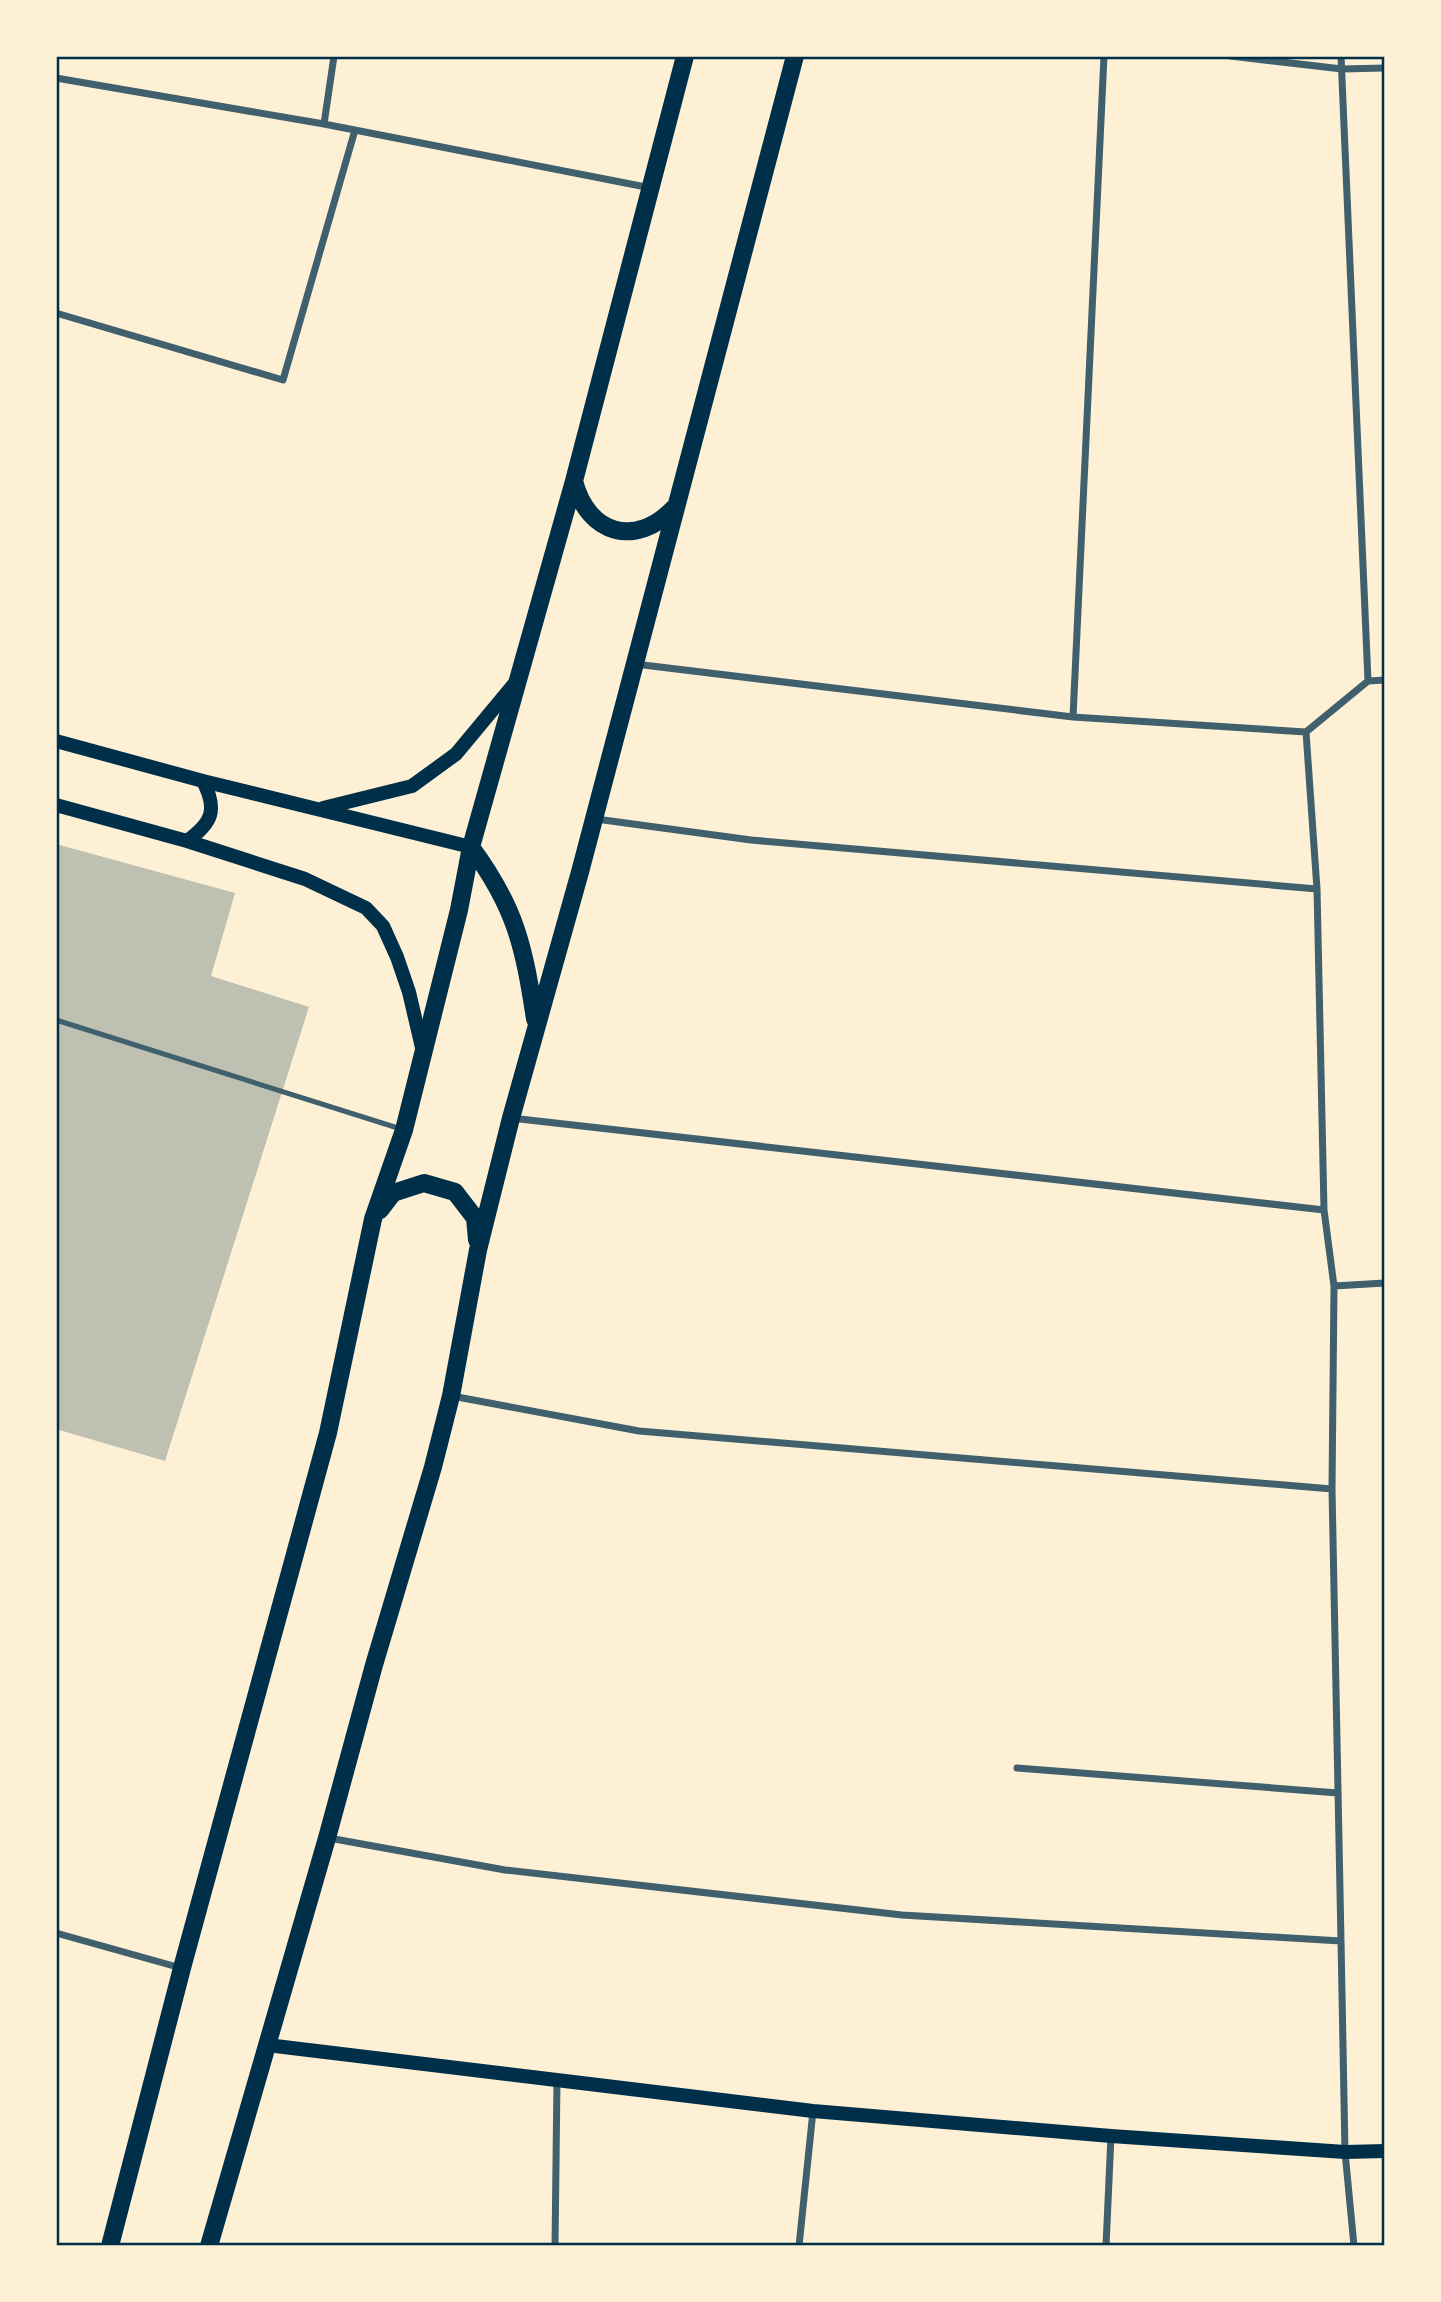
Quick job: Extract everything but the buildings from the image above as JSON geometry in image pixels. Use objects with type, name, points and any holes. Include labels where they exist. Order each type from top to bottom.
[{"type":"main road","points":[[110,2246],[182,1968],[328,1433],[373,1219],[404,1130],[459,910],[471,847],[575,481],[685,56]]},
{"type":"main road","points":[[209,2246],[433,1467],[451,1396],[478,1250],[511,1118],[795,56]]},
{"type":"main road","points":[[575,481],[579,500],[590,516],[605,527],[625,532],[643,530],[661,522],[674,508]]},
{"type":"main road","points":[[318,809],[412,786],[456,754],[520,677]]},
{"type":"main road","points":[[56,741],[203,781],[471,847],[502,893],[513,917],[528,970],[536,1026]]},
{"type":"main road","points":[[187,841],[201,831],[209,820],[211,800],[203,781]]},
{"type":"main road","points":[[56,805],[187,841],[305,879],[366,908],[383,926],[397,957],[410,992],[424,1052]]},
{"type":"main road","points":[[373,1219],[393,1193],[424,1183],[445,1189],[455,1192],[475,1218],[478,1250]]},
{"type":"main road","points":[[267,2045],[813,2111],[1111,2136],[1345,2152],[1385,2151]]},
{"type":"street","points":[[324,124],[334,56]]},
{"type":"street","points":[[1073,717],[1104,56]]},
{"type":"street","points":[[1230,56],[1342,69],[1385,68]]},
{"type":"street","points":[[1341,56],[1368,681]]},
{"type":"street","points":[[56,78],[324,124],[651,188]]},
{"type":"street","points":[[56,313],[283,380],[355,130]]},
{"type":"street","points":[[634,664],[1073,717],[1306,732],[1368,681],[1385,680]]},
{"type":"street","points":[[1306,732],[1317,889],[1324,1210],[1334,1286],[1332,1489],[1345,2152],[1354,2246]]},
{"type":"street","points":[[593,819],[751,840],[1317,889]]},
{"type":"street","points":[[511,1118],[1324,1210]]},
{"type":"street","points":[[1334,1286],[1385,1283]]},
{"type":"street","points":[[451,1396],[639,1432],[1332,1489]]},
{"type":"street","points":[[1017,1768],[1338,1793]]},
{"type":"street","points":[[327,1838],[505,1870],[902,1916],[1341,1941]]},
{"type":"street","points":[[56,1933],[182,1968]]},
{"type":"street","points":[[555,2246],[557,2079]]},
{"type":"street","points":[[799,2246],[813,2111]]},
{"type":"street","points":[[1106,2246],[1111,2136]]},
{"type":"lane","points":[[56,1020],[404,1130]]}]
